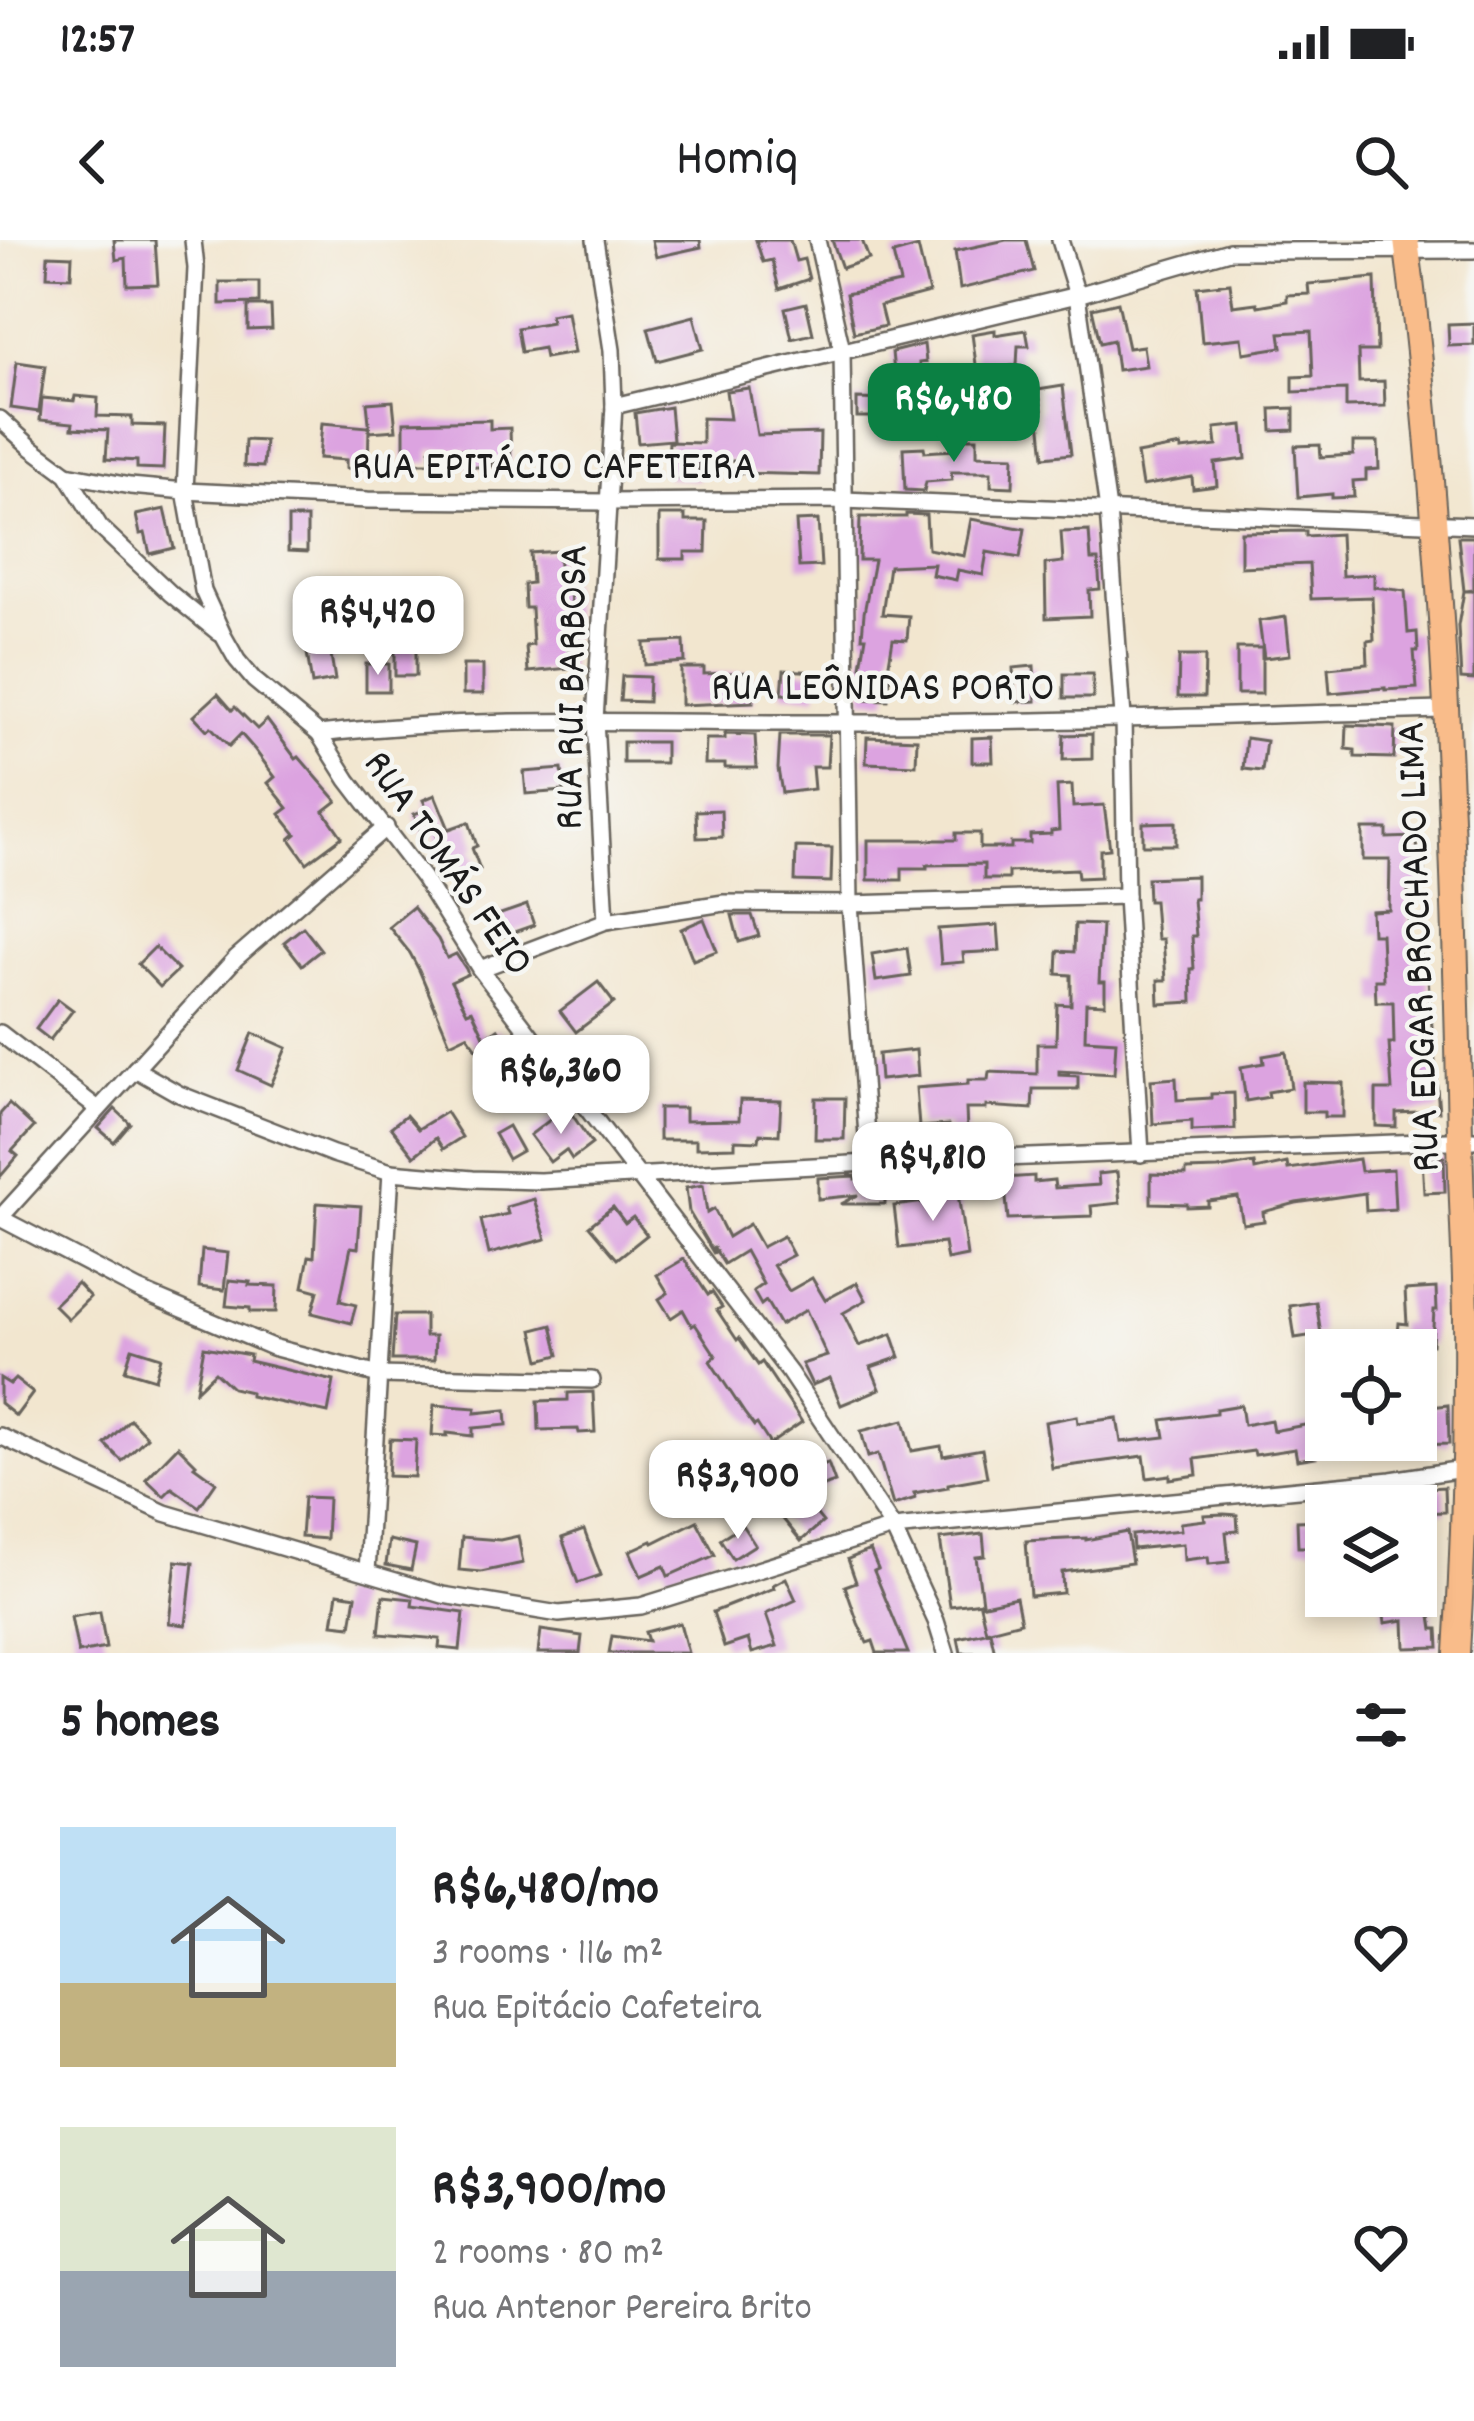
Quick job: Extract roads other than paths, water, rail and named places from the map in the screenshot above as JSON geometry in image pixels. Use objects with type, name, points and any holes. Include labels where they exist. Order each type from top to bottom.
[{"type":"main road","name":"RUA EDGAR BROCHADO LIMA","points":[[1407,245],[1436,524],[1467,1140],[1469,1468],[1457,1653]]},
{"type":"street","name":"RUA TOMÁS FEIO","points":[[193,240],[196,268],[185,491],[203,590],[224,637],[254,680],[319,734],[423,878],[480,968],[789,1372],[893,1528],[946,1653]]},
{"type":"street","name":"RUA RUI BARBOSA","points":[[595,240],[612,350],[614,406],[595,720],[606,921]]},
{"type":"street","points":[[817,240],[842,350],[850,904],[869,1163]]},
{"type":"street","points":[[1060,240],[1076,295],[1108,510],[1123,718],[1126,896],[1141,1154]]},
{"type":"street","points":[[614,406],[1076,295],[1227,245],[1407,245],[1474,250]]},
{"type":"street","points":[[0,419],[67,474],[100,527],[224,637]]},
{"type":"street","name":"RUA EPITÁCIO CAFETEIRA","points":[[67,474],[185,491],[368,500],[843,500],[1474,524]]},
{"type":"street","name":"RUA LEÔNIDAS PORTO","points":[[319,734],[595,720],[847,723],[1447,710]]},
{"type":"street","points":[[386,827],[236,958],[0,1218],[138,1290],[272,1347],[379,1375],[592,1380]]},
{"type":"street","points":[[480,968],[606,921],[724,903],[1126,896]]},
{"type":"street","points":[[0,1033],[98,1109]]},
{"type":"street","points":[[135,1069],[178,1094],[391,1172],[540,1181],[1467,1140]]},
{"type":"street","points":[[367,1572],[391,1172]]},
{"type":"street","points":[[0,1436],[165,1514],[443,1595],[559,1614],[641,1606],[893,1528],[1391,1480],[1469,1468]]}]
